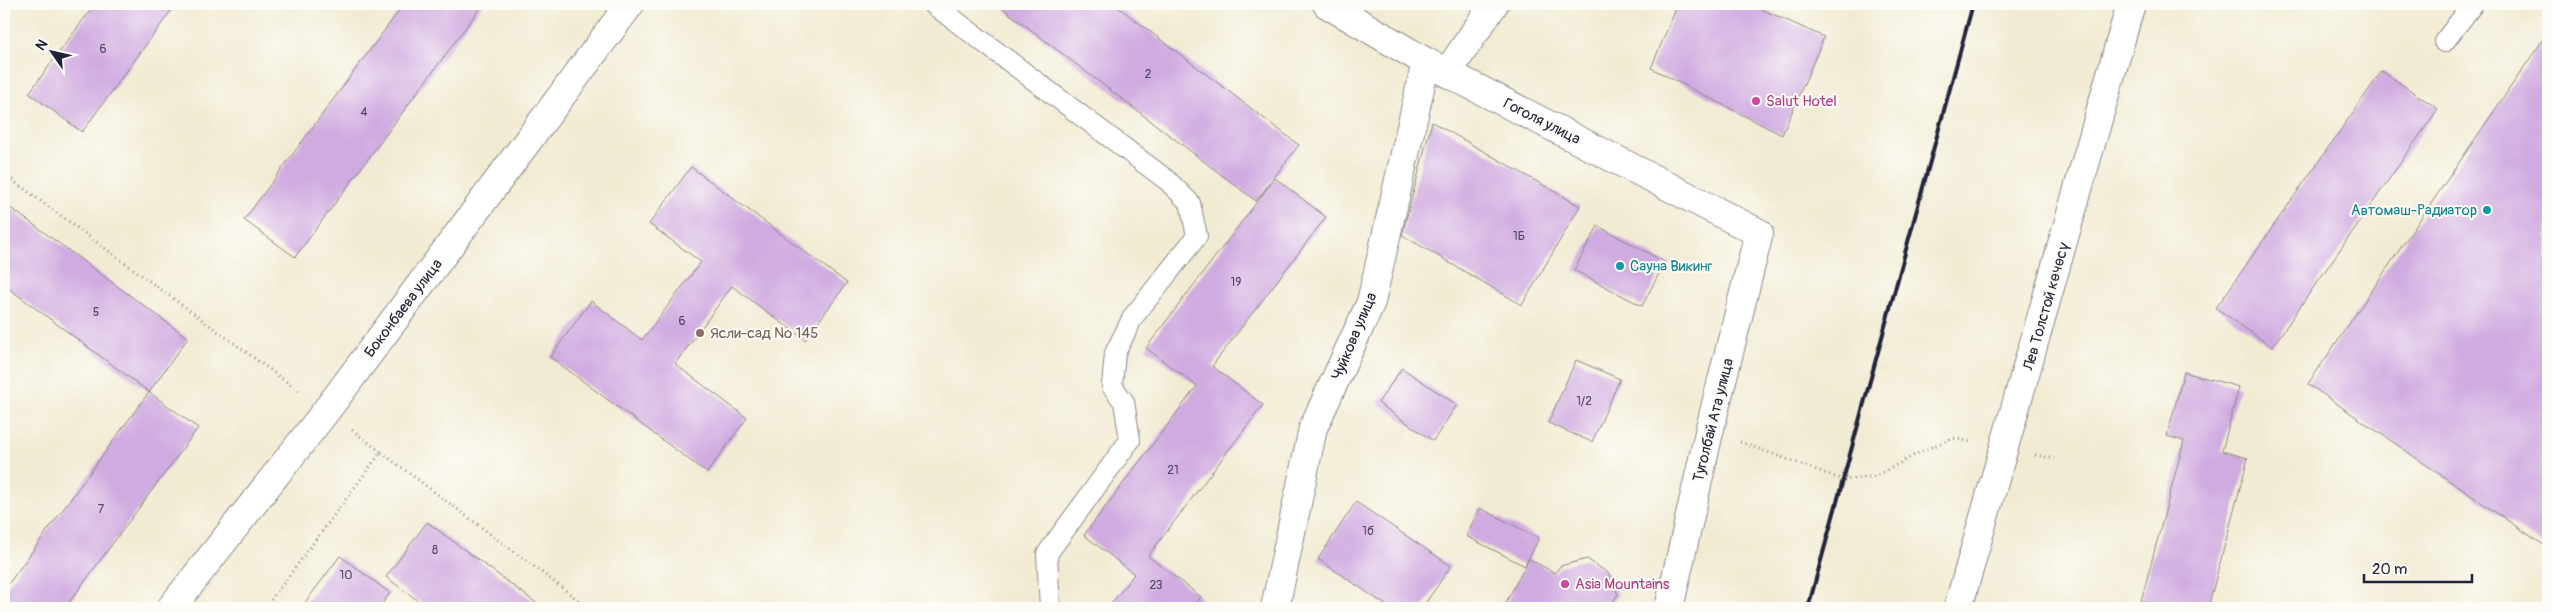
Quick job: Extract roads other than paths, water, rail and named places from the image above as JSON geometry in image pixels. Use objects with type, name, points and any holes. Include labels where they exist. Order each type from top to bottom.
[{"type":"street","name":"Боконбаева улица","points":[[171,608],[326,411],[630,4]]},
{"type":"street","name":"Гоголя улица","points":[[1327,4],[1437,67],[1759,233]]},
{"type":"street","points":[[1437,67],[1494,4]]},
{"type":"street","name":"Лев Толстой көчөсү","points":[[1958,608],[2131,4]]},
{"type":"street","name":"Чуйкова улица","points":[[1275,608],[1313,428],[1371,302],[1437,67]]},
{"type":"street","name":"Туголбай Ата улица","points":[[1669,608],[1710,428],[1759,233]]},
{"type":"lane","points":[[933,4],[1168,182],[1190,202],[1197,236],[1133,318],[1115,353],[1112,386],[1124,402],[1130,440],[1047,554],[1050,608]]},
{"type":"lane","points":[[2444,42],[2473,4]]},
{"type":"railway","points":[[1808,608],[1973,4]]},
{"type":"place","name":"Salut Hotel","points":[[1756,101]]},
{"type":"place","name":"Автомаш-Радиатор","points":[[2487,210]]},
{"type":"place","name":"Сауна Викинг","points":[[1620,266]]},
{"type":"place","name":"Ясли-сад № 145","points":[[700,333]]},
{"type":"place","name":"Asia Mountains","points":[[1565,584]]}]
